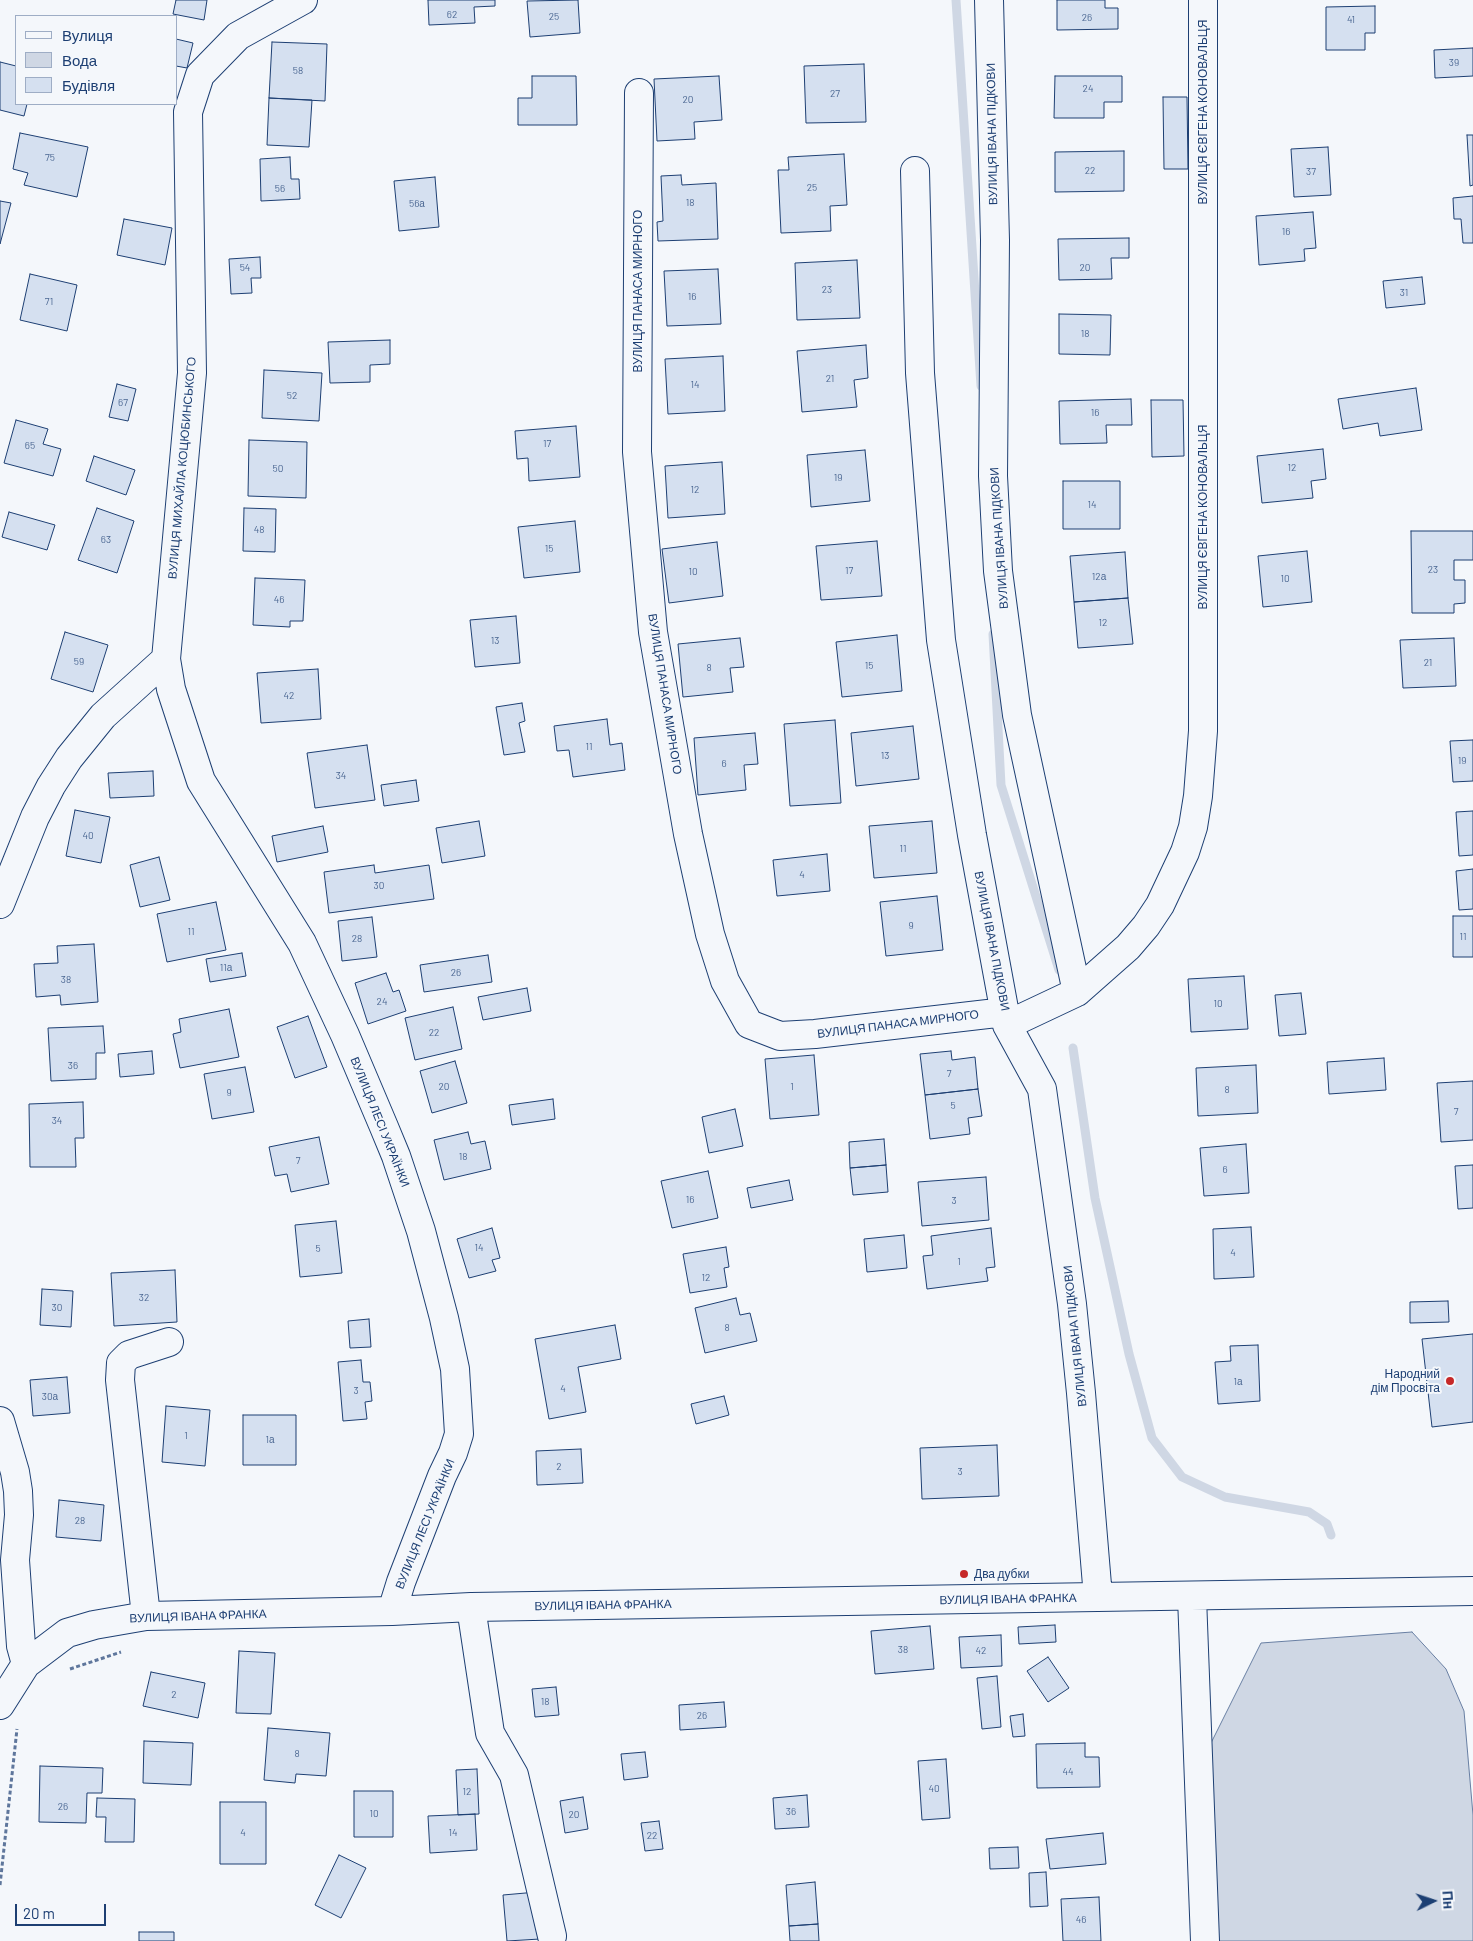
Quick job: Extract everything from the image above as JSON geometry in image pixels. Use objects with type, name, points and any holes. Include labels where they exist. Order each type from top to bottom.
[{"type":"street","name":"ВУЛИЦЯ МИХАЙЛА КОЦЮБИНСЬКОГО","points":[[166,659],[192,373],[188,112],[200,75],[238,36],[303,0]]},
{"type":"street","name":"ВУЛИЦЯ ІВАНА ПІДКОВИ","points":[[989,0],[995,240],[993,476],[998,571],[1017,715],[1077,992],[1006,1018]]},
{"type":"street","name":"ВУЛИЦЯ ЄВГЕНА КОНОВАЛЬЦЯ","points":[[1077,992],[1128,947],[1146,926],[1160,905],[1185,852],[1193,827],[1198,796],[1204,730],[1203,0]]},
{"type":"street","name":"ВУЛИЦЯ ПАНАСА МИРНОГО","points":[[639,93],[636,452],[653,632],[688,834],[710,934],[725,981],[749,1024],[780,1036],[1006,1018]]},
{"type":"street","name":"ВУЛИЦЯ ІВАНА ПІДКОВИ","points":[[915,171],[920,373],[941,640],[972,835],[1006,1018],[1042,1089],[1082,1393],[1098,1598]]},
{"type":"street","points":[[0,904],[35,817],[68,758],[104,716],[166,659]]},
{"type":"street","name":"ВУЛИЦЯ ЛЕСІ УКРАЇНКИ","points":[[166,659],[171,689],[200,781],[302,943],[345,1035],[387,1134],[421,1231],[444,1318],[456,1369],[458,1434],[453,1453],[407,1564],[392,1611]]},
{"type":"street","points":[[146,1616],[120,1380],[121,1363],[129,1355],[169,1342]]},
{"type":"street","points":[[0,1421],[15,1472],[19,1515],[15,1560],[16,1650],[9,1713]]},
{"type":"street","name":"ВУЛИЦЯ ІВАНА ФРАНКА","points":[[16,1650],[94,1625],[146,1616],[392,1611],[471,1607],[1192,1597],[1473,1591]]},
{"type":"street","points":[[1192,1597],[1205,1941]]},
{"type":"street","points":[[471,1607],[490,1733],[514,1775],[552,1936]]},
{"type":"path","points":[[66,1670],[129,1650]]},
{"type":"path","points":[[0,1885],[9,1713]]},
{"type":"water","points":[[1412,1632],[1446,1669],[1464,1711],[1473,1815],[1473,1941],[1217,1941],[1200,1765],[1261,1643]]},
{"type":"building","points":[[176,0],[207,0],[204,20],[173,14]]},
{"type":"building","points":[[428,0],[495,0],[495,6],[474,7],[475,23],[429,25]]},
{"type":"building","points":[[578,0],[580,33],[530,37],[527,1]]},
{"type":"building","points":[[1057,0],[1105,0],[1105,8],[1118,8],[1118,29],[1057,30]]},
{"type":"building","points":[[1375,6],[1375,33],[1365,33],[1365,50],[1326,50],[1326,7]]},
{"type":"building","points":[[178,39],[193,43],[187,68],[178,66]]},
{"type":"building","points":[[272,42],[327,44],[325,101],[269,98]]},
{"type":"building","points":[[1473,48],[1473,76],[1435,78],[1434,50]]},
{"type":"building","points":[[0,62],[15,66],[15,105],[27,105],[24,116],[0,110]]},
{"type":"building","points":[[864,64],[866,122],[806,123],[804,66]]},
{"type":"building","points":[[532,76],[576,76],[577,125],[518,125],[518,98],[532,98]]},
{"type":"building","points":[[719,76],[722,120],[694,122],[695,139],[657,141],[654,79]]},
{"type":"building","points":[[1055,76],[1122,76],[1122,102],[1104,102],[1104,118],[1054,118]]},
{"type":"building","points":[[1163,97],[1187,97],[1188,169],[1164,169]]},
{"type":"building","points":[[269,98],[312,100],[309,147],[267,145]]},
{"type":"building","points":[[20,133],[88,147],[77,197],[24,185],[28,173],[13,169]]},
{"type":"building","points":[[1467,135],[1473,135],[1473,185],[1470,186]]},
{"type":"building","points":[[1328,147],[1331,195],[1294,197],[1291,149]]},
{"type":"building","points":[[1124,151],[1124,191],[1055,192],[1055,152]]},
{"type":"building","points":[[844,154],[847,205],[830,206],[831,231],[781,233],[778,170],[789,170],[788,157]]},
{"type":"building","points":[[290,157],[291,179],[299,179],[300,199],[261,201],[260,159]]},
{"type":"building","points":[[681,175],[682,185],[716,183],[718,239],[658,241],[657,222],[663,221],[661,176]]},
{"type":"building","points":[[435,177],[439,227],[399,231],[394,181]]},
{"type":"building","points":[[1473,196],[1473,243],[1463,243],[1461,219],[1454,219],[1453,198]]},
{"type":"building","points":[[0,201],[11,203],[0,244]]},
{"type":"building","points":[[1313,212],[1316,248],[1304,249],[1305,261],[1259,265],[1256,216]]},
{"type":"building","points":[[124,219],[172,228],[165,265],[117,255]]},
{"type":"building","points":[[1129,238],[1129,258],[1111,258],[1112,279],[1059,280],[1058,239]]},
{"type":"building","points":[[260,257],[261,278],[251,278],[252,293],[231,294],[229,259]]},
{"type":"building","points":[[857,260],[860,318],[797,320],[795,263]]},
{"type":"building","points":[[718,269],[721,324],[667,326],[664,271]]},
{"type":"building","points":[[30,274],[77,285],[67,331],[20,320]]},
{"type":"building","points":[[1422,277],[1425,304],[1386,308],[1383,281]]},
{"type":"building","points":[[1059,314],[1111,315],[1110,355],[1059,354]]},
{"type":"building","points":[[390,340],[390,364],[370,365],[370,382],[330,383],[328,342]]},
{"type":"building","points":[[866,345],[868,378],[854,380],[857,407],[802,412],[797,351]]},
{"type":"building","points":[[723,356],[725,411],[668,414],[665,359]]},
{"type":"building","points":[[264,370],[322,373],[319,421],[262,418]]},
{"type":"building","points":[[117,384],[136,389],[128,421],[109,417]]},
{"type":"building","points":[[1416,388],[1422,430],[1380,436],[1378,423],[1343,429],[1338,399]]},
{"type":"building","points":[[1131,399],[1132,425],[1106,425],[1107,443],[1060,444],[1059,401]]},
{"type":"building","points":[[1151,400],[1183,400],[1184,456],[1152,457]]},
{"type":"building","points":[[16,420],[48,429],[43,444],[61,449],[53,476],[4,463]]},
{"type":"building","points":[[576,426],[580,477],[529,481],[528,458],[517,459],[515,431]]},
{"type":"building","points":[[249,440],[307,442],[306,498],[248,496]]},
{"type":"building","points":[[1323,449],[1326,479],[1311,481],[1313,498],[1262,503],[1257,456]]},
{"type":"building","points":[[865,450],[870,501],[811,507],[807,455]]},
{"type":"building","points":[[94,456],[135,470],[126,495],[86,481]]},
{"type":"building","points":[[722,462],[725,514],[668,518],[665,466]]},
{"type":"building","points":[[1063,481],[1120,481],[1120,529],[1063,529]]},
{"type":"building","points":[[97,508],[134,521],[117,573],[78,560]]},
{"type":"building","points":[[244,508],[276,509],[275,552],[243,551]]},
{"type":"building","points":[[9,512],[55,525],[47,550],[2,537]]},
{"type":"building","points":[[575,521],[580,572],[524,578],[518,527]]},
{"type":"building","points":[[1411,531],[1473,531],[1473,560],[1454,560],[1454,580],[1465,580],[1465,603],[1454,604],[1454,613],[1412,613]]},
{"type":"building","points":[[877,541],[882,596],[821,600],[816,546]]},
{"type":"building","points":[[717,542],[723,596],[669,603],[662,549]]},
{"type":"building","points":[[1307,551],[1312,602],[1263,607],[1258,556]]},
{"type":"building","points":[[1125,552],[1128,598],[1074,602],[1070,556]]},
{"type":"building","points":[[255,578],[305,580],[303,621],[290,621],[290,627],[253,625]]},
{"type":"building","points":[[1128,598],[1133,644],[1078,648],[1074,602]]},
{"type":"building","points":[[516,616],[520,663],[475,667],[470,620]]},
{"type":"building","points":[[65,632],[108,645],[93,692],[51,679]]},
{"type":"building","points":[[897,635],[902,691],[842,697],[836,642]]},
{"type":"building","points":[[740,638],[744,667],[730,668],[733,692],[683,697],[678,644]]},
{"type":"building","points":[[1454,638],[1456,686],[1403,688],[1400,640]]},
{"type":"building","points":[[318,669],[321,719],[261,723],[257,673]]},
{"type":"building","points":[[522,703],[525,721],[519,723],[525,752],[504,755],[496,707]]},
{"type":"building","points":[[607,719],[610,745],[622,743],[625,770],[573,777],[569,750],[557,751],[554,726]]},
{"type":"building","points":[[835,720],[841,803],[790,806],[784,724]]},
{"type":"building","points":[[913,726],[919,779],[856,786],[851,733]]},
{"type":"building","points":[[755,733],[758,764],[744,765],[746,790],[698,795],[694,738]]},
{"type":"building","points":[[1473,740],[1473,781],[1453,782],[1450,741]]},
{"type":"building","points":[[367,745],[375,800],[315,808],[307,753]]},
{"type":"building","points":[[153,771],[154,796],[110,798],[108,773]]},
{"type":"building","points":[[416,780],[419,801],[384,806],[381,785]]},
{"type":"building","points":[[75,810],[110,817],[101,863],[66,856]]},
{"type":"building","points":[[1473,811],[1473,855],[1459,856],[1456,812]]},
{"type":"building","points":[[479,821],[485,856],[442,863],[436,828]]},
{"type":"building","points":[[932,821],[937,873],[874,878],[869,826]]},
{"type":"building","points":[[323,826],[328,852],[277,862],[272,836]]},
{"type":"building","points":[[827,854],[830,891],[777,896],[773,860]]},
{"type":"building","points":[[159,857],[170,900],[140,907],[130,865]]},
{"type":"building","points":[[374,865],[375,873],[429,865],[434,899],[329,913],[324,872]]},
{"type":"building","points":[[1473,869],[1473,909],[1459,910],[1456,871]]},
{"type":"building","points":[[937,896],[943,950],[886,956],[880,902]]},
{"type":"building","points":[[216,902],[226,950],[167,962],[157,914]]},
{"type":"building","points":[[1453,916],[1473,916],[1473,957],[1453,957]]},
{"type":"building","points":[[372,917],[377,957],[342,961],[338,921]]},
{"type":"building","points":[[94,944],[98,1002],[61,1005],[60,995],[36,997],[34,964],[58,963],[57,946]]},
{"type":"building","points":[[242,953],[246,976],[210,982],[206,959]]},
{"type":"building","points":[[488,955],[492,982],[424,992],[420,965]]},
{"type":"building","points":[[386,973],[393,992],[399,990],[406,1011],[368,1024],[355,983]]},
{"type":"building","points":[[1244,976],[1248,1029],[1191,1032],[1188,979]]},
{"type":"building","points":[[527,988],[531,1011],[483,1020],[478,997]]},
{"type":"building","points":[[1301,993],[1306,1034],[1279,1036],[1275,995]]},
{"type":"building","points":[[453,1007],[462,1049],[415,1060],[405,1018]]},
{"type":"building","points":[[229,1009],[239,1057],[180,1068],[173,1034],[181,1032],[179,1019]]},
{"type":"building","points":[[308,1016],[327,1067],[295,1078],[277,1027]]},
{"type":"building","points":[[103,1026],[105,1053],[96,1053],[96,1079],[51,1081],[48,1028]]},
{"type":"building","points":[[152,1051],[154,1074],[120,1077],[118,1054]]},
{"type":"building","points":[[951,1051],[952,1060],[975,1057],[978,1089],[925,1095],[920,1054]]},
{"type":"building","points":[[814,1055],[819,1115],[770,1119],[765,1059]]},
{"type":"building","points":[[1384,1058],[1386,1090],[1329,1094],[1327,1062]]},
{"type":"building","points":[[455,1061],[467,1103],[432,1113],[420,1071]]},
{"type":"building","points":[[1256,1065],[1258,1113],[1198,1116],[1196,1068]]},
{"type":"building","points":[[245,1067],[254,1112],[212,1119],[204,1074]]},
{"type":"building","points":[[1473,1081],[1473,1140],[1441,1142],[1437,1083]]},
{"type":"building","points":[[978,1089],[982,1116],[968,1118],[970,1134],[930,1139],[925,1095]]},
{"type":"building","points":[[553,1099],[555,1119],[512,1125],[509,1105]]},
{"type":"building","points":[[83,1102],[84,1138],[75,1138],[76,1167],[30,1167],[29,1104]]},
{"type":"building","points":[[735,1109],[743,1146],[709,1153],[702,1117]]},
{"type":"building","points":[[468,1132],[471,1144],[485,1141],[491,1169],[444,1180],[434,1140]]},
{"type":"building","points":[[319,1137],[329,1184],[291,1192],[287,1174],[275,1176],[269,1147]]},
{"type":"building","points":[[884,1139],[886,1165],[850,1168],[849,1142]]},
{"type":"building","points":[[1246,1144],[1249,1193],[1204,1196],[1200,1148]]},
{"type":"building","points":[[886,1165],[888,1192],[853,1195],[850,1168]]},
{"type":"building","points":[[1473,1165],[1473,1208],[1458,1209],[1455,1166]]},
{"type":"building","points":[[708,1171],[718,1218],[672,1228],[661,1181]]},
{"type":"building","points":[[986,1177],[989,1220],[922,1226],[918,1182]]},
{"type":"building","points":[[789,1180],[793,1200],[751,1208],[747,1188]]},
{"type":"building","points":[[336,1221],[342,1273],[300,1277],[295,1225]]},
{"type":"building","points":[[1251,1227],[1254,1277],[1214,1279],[1213,1229]]},
{"type":"building","points":[[492,1228],[500,1258],[492,1260],[496,1271],[469,1278],[457,1239]]},
{"type":"building","points":[[991,1228],[995,1267],[986,1268],[988,1281],[927,1289],[923,1256],[933,1255],[931,1236]]},
{"type":"building","points":[[904,1235],[907,1268],[867,1272],[864,1239]]},
{"type":"building","points":[[726,1247],[729,1267],[724,1268],[727,1287],[690,1293],[683,1254]]},
{"type":"building","points":[[175,1270],[177,1322],[114,1326],[111,1273]]},
{"type":"building","points":[[42,1289],[73,1291],[71,1327],[40,1325]]},
{"type":"building","points":[[736,1298],[740,1315],[750,1313],[757,1341],[705,1353],[695,1308]]},
{"type":"building","points":[[1448,1301],[1449,1322],[1410,1323],[1410,1302]]},
{"type":"building","points":[[369,1319],[371,1347],[350,1348],[348,1321]]},
{"type":"building","points":[[615,1325],[621,1359],[578,1367],[586,1412],[549,1419],[535,1339]]},
{"type":"building","name":"Народний дім Просвіта","points":[[1473,1334],[1473,1422],[1432,1427],[1422,1339]]},
{"type":"building","points":[[1258,1345],[1260,1401],[1218,1404],[1215,1362],[1231,1361],[1230,1346]]},
{"type":"building","points":[[361,1360],[363,1382],[370,1382],[372,1401],[365,1402],[367,1419],[343,1421],[338,1362]]},
{"type":"building","points":[[67,1377],[70,1413],[33,1416],[30,1380]]},
{"type":"building","points":[[724,1396],[729,1415],[696,1424],[691,1404]]},
{"type":"building","points":[[166,1406],[210,1410],[205,1466],[162,1462]]},
{"type":"building","points":[[243,1415],[296,1415],[296,1465],[243,1465]]},
{"type":"building","points":[[997,1445],[999,1496],[922,1499],[920,1448]]},
{"type":"building","points":[[581,1449],[583,1483],[537,1485],[536,1451]]},
{"type":"building","points":[[59,1500],[104,1505],[101,1541],[56,1537]]},
{"type":"building","points":[[1055,1625],[1056,1642],[1019,1644],[1018,1627]]},
{"type":"building","points":[[930,1626],[934,1669],[875,1674],[871,1631]]},
{"type":"building","points":[[1001,1635],[1002,1666],[961,1668],[959,1637]]},
{"type":"building","points":[[239,1651],[275,1653],[271,1714],[236,1713]]},
{"type":"building","points":[[1048,1657],[1069,1688],[1048,1702],[1027,1671]]},
{"type":"building","points":[[151,1672],[205,1683],[198,1718],[143,1706]]},
{"type":"building","points":[[997,1676],[1001,1727],[982,1729],[977,1678]]},
{"type":"building","points":[[556,1687],[559,1715],[535,1717],[532,1689]]},
{"type":"building","points":[[724,1702],[726,1727],[680,1730],[679,1705]]},
{"type":"building","points":[[1023,1714],[1025,1736],[1013,1737],[1010,1716]]},
{"type":"building","points":[[268,1728],[330,1733],[326,1776],[296,1774],[295,1783],[264,1780]]},
{"type":"building","points":[[144,1741],[193,1743],[191,1785],[143,1783]]},
{"type":"building","points":[[1085,1743],[1085,1757],[1099,1757],[1100,1787],[1037,1788],[1036,1744]]},
{"type":"building","points":[[645,1752],[648,1777],[624,1780],[621,1754]]},
{"type":"building","points":[[946,1759],[950,1818],[922,1820],[918,1761]]},
{"type":"building","points":[[40,1766],[103,1768],[102,1793],[87,1793],[86,1823],[39,1822]]},
{"type":"building","points":[[477,1769],[479,1814],[458,1815],[456,1770]]},
{"type":"building","points":[[354,1791],[393,1791],[393,1837],[354,1837]]},
{"type":"building","points":[[807,1795],[809,1827],[775,1829],[773,1798]]},
{"type":"building","points":[[583,1797],[588,1829],[565,1833],[560,1801]]},
{"type":"building","points":[[97,1798],[135,1799],[134,1842],[105,1842],[106,1817],[96,1817]]},
{"type":"building","points":[[220,1802],[266,1802],[266,1864],[220,1864]]},
{"type":"building","points":[[475,1814],[477,1850],[430,1853],[428,1816]]},
{"type":"building","points":[[659,1821],[663,1849],[645,1851],[641,1823]]},
{"type":"building","points":[[1103,1833],[1106,1864],[1050,1869],[1046,1839]]},
{"type":"building","points":[[1018,1847],[1019,1868],[990,1869],[989,1848]]},
{"type":"building","points":[[339,1855],[366,1868],[341,1918],[315,1905]]},
{"type":"building","points":[[1046,1872],[1048,1906],[1030,1907],[1029,1873]]},
{"type":"building","points":[[815,1882],[818,1924],[789,1926],[786,1885]]},
{"type":"building","points":[[537,1892],[540,1939],[507,1941],[503,1895]]},
{"type":"building","points":[[1099,1897],[1101,1941],[1063,1941],[1061,1899]]},
{"type":"building","points":[[818,1924],[819,1941],[790,1941],[789,1926]]},
{"type":"building","points":[[139,1932],[174,1932],[174,1941],[139,1941]]},
{"type":"waterway","points":[[956,0],[981,386]]},
{"type":"waterway","points":[[993,634],[1001,785],[1059,970]]},
{"type":"waterway","points":[[1073,1048],[1095,1198],[1129,1354],[1152,1438],[1182,1477],[1225,1497],[1309,1512],[1327,1524],[1331,1535]]},
{"type":"place","name":"Народний дім Просвіта","points":[[1450,1381]]},
{"type":"place","name":"Два дубки","points":[[964,1574]]}]
